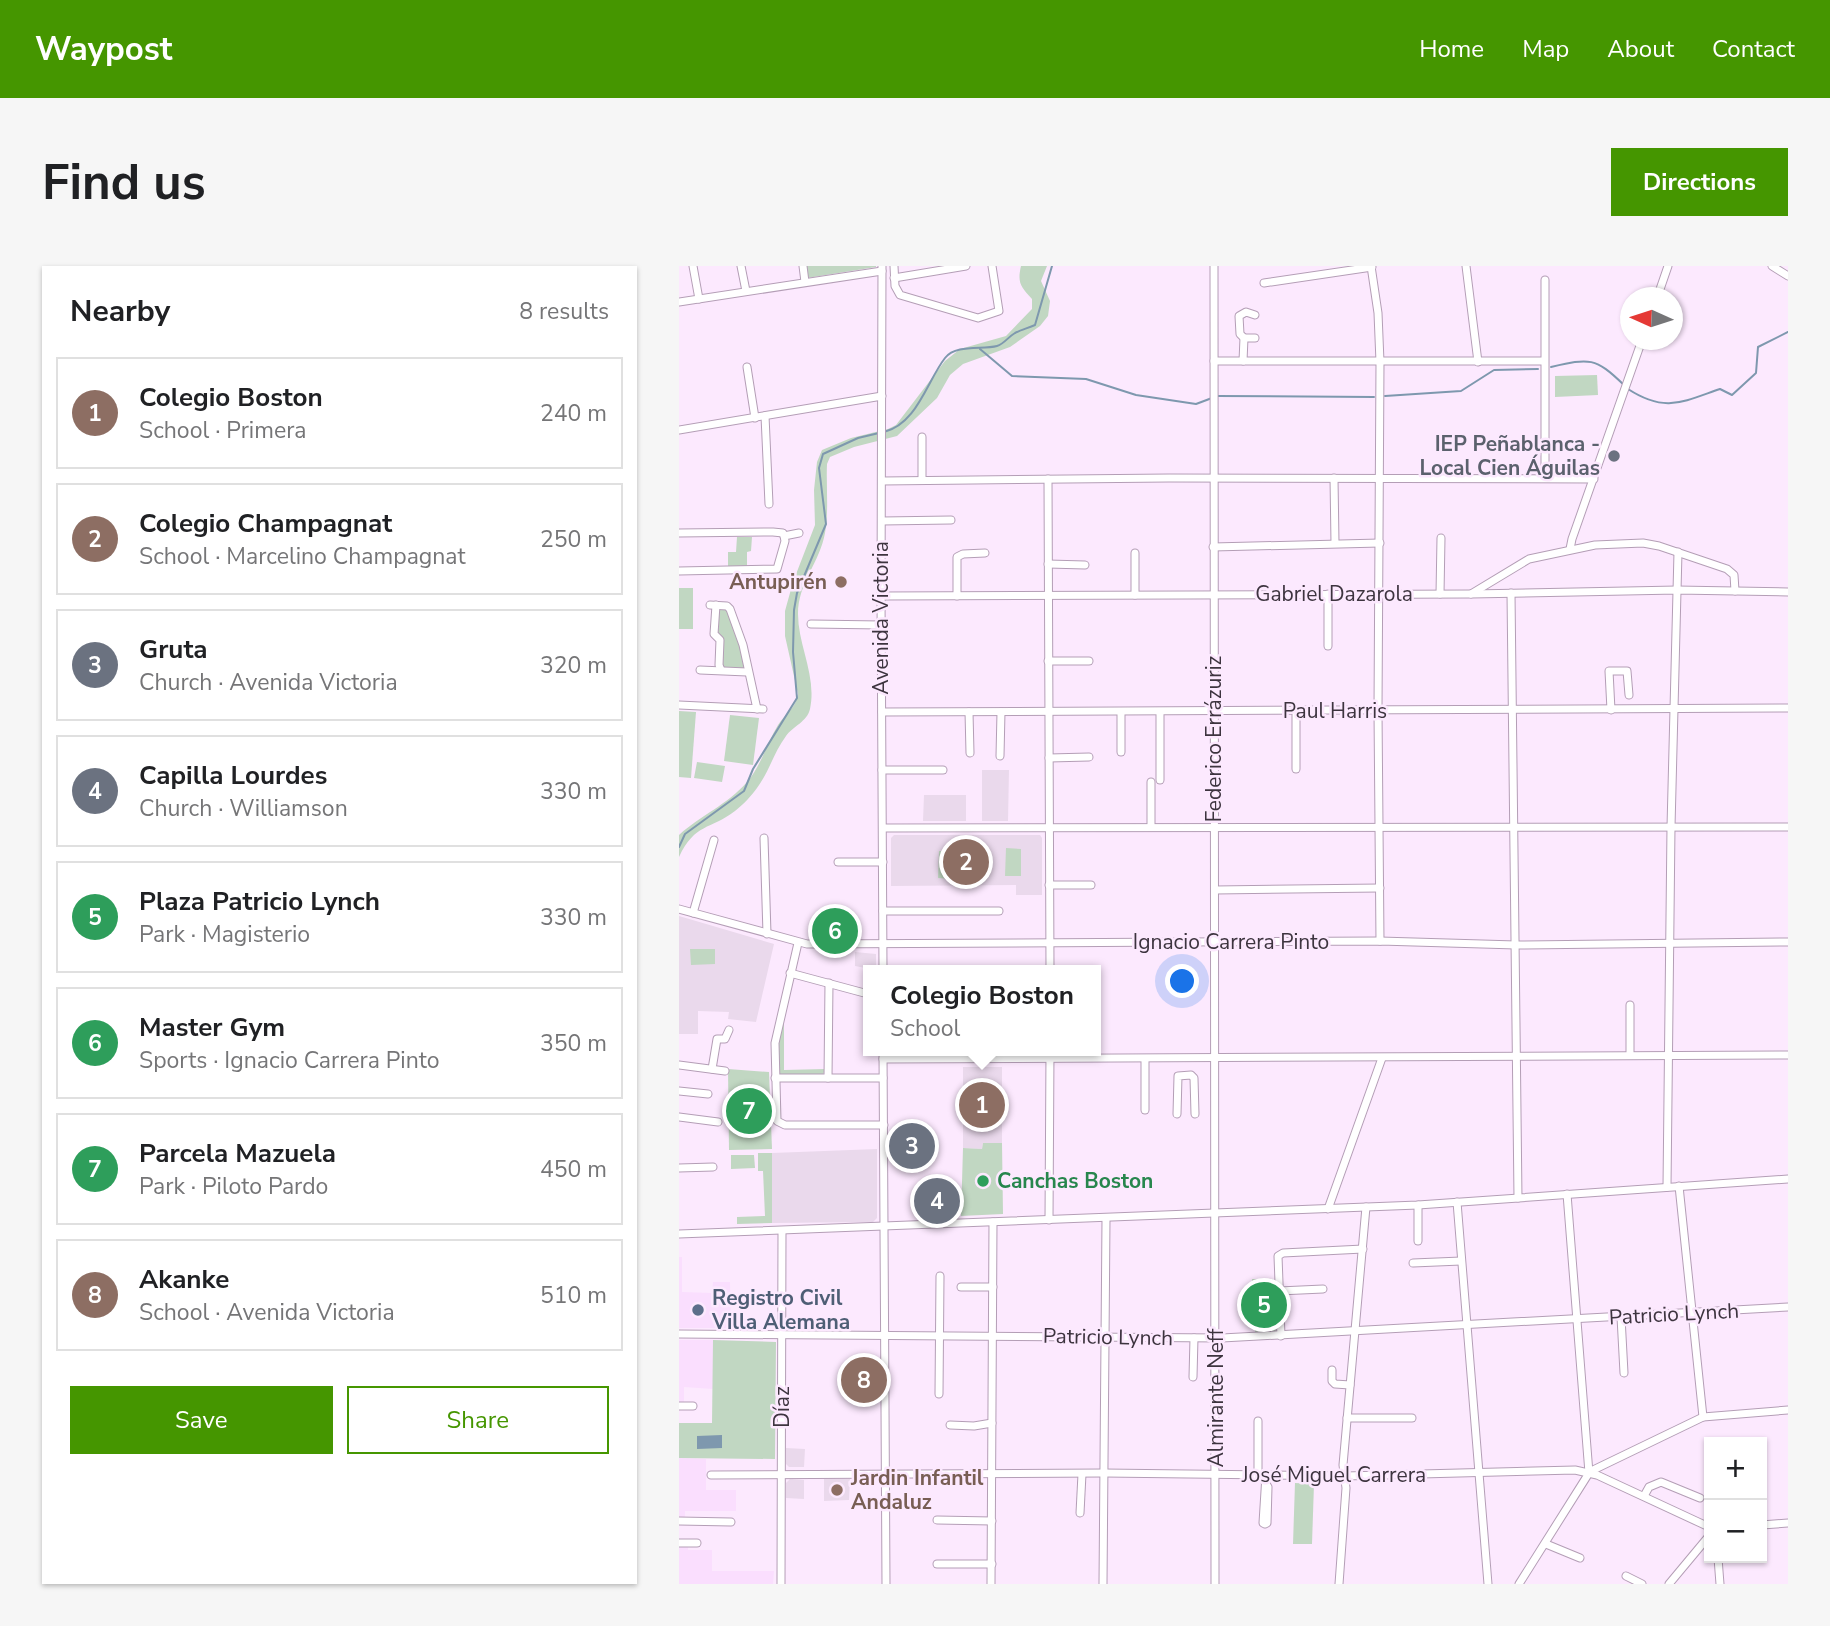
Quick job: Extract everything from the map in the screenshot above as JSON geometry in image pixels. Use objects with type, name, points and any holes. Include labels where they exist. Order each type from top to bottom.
[{"type":"street","points":[[694,266],[699,299]]},
{"type":"street","points":[[741,266],[745,291]]},
{"type":"street","points":[[803,266],[805,282]]},
{"type":"street","points":[[894,266],[896,291],[904,296],[982,317],[997,313],[999,309],[992,266]]},
{"type":"street","points":[[894,278],[966,266]]},
{"type":"street","name":"Federico Errázuriz","points":[[1214,266],[1215,1213]]},
{"type":"street","points":[[1466,266],[1478,362]]},
{"type":"street","points":[[1661,287],[1668,266]]},
{"type":"street","points":[[1772,266],[1788,275]]},
{"type":"street","points":[[1264,283],[1371,267],[1378,313],[1380,362],[1380,941]]},
{"type":"street","points":[[679,302],[882,269]]},
{"type":"street","name":"Avenida Victoria","points":[[882,269],[883,965]]},
{"type":"street","points":[[1545,280],[1545,477]]},
{"type":"street","points":[[1243,361],[1244,338],[1240,333],[1240,309],[1255,315]]},
{"type":"street","points":[[1244,338],[1255,338]]},
{"type":"street","points":[[1570,550],[1638,350]]},
{"type":"street","points":[[1214,361],[1544,361]]},
{"type":"street","points":[[747,367],[755,418]]},
{"type":"street","points":[[679,430],[882,396]]},
{"type":"street","points":[[765,416],[769,504]]},
{"type":"street","points":[[922,437],[922,480]]},
{"type":"street","points":[[882,481],[1545,477],[1594,479]]},
{"type":"street","points":[[1334,478],[1335,542]]},
{"type":"street","points":[[1048,480],[1050,965]]},
{"type":"street","points":[[881,521],[951,520]]},
{"type":"street","points":[[679,533],[773,532],[783,533],[785,541],[777,569],[679,570]]},
{"type":"street","points":[[784,536],[799,533]]},
{"type":"street","points":[[1440,594],[1441,538]]},
{"type":"street","points":[[1213,547],[1380,543]]},
{"type":"street","points":[[1471,594],[1529,559],[1607,544],[1643,543],[1727,569],[1734,575],[1735,591]]},
{"type":"street","points":[[1667,1187],[1671,827],[1678,552]]},
{"type":"street","points":[[1135,553],[1135,595]]},
{"type":"street","points":[[957,596],[957,557],[963,554],[985,554]]},
{"type":"street","points":[[1048,564],[1085,565]]},
{"type":"street","name":"Gabriel Dazarola","points":[[881,596],[1471,594],[1677,590],[1788,592]]},
{"type":"street","points":[[1511,593],[1518,1198]]},
{"type":"street","points":[[1328,594],[1328,646]]},
{"type":"street","points":[[679,705],[757,709],[743,645],[730,609],[727,606],[713,605],[711,636],[720,640],[721,670]]},
{"type":"street","points":[[811,624],[881,625]]},
{"type":"street","points":[[1048,661],[1089,661]]},
{"type":"street","points":[[700,670],[747,671]]},
{"type":"street","points":[[1611,710],[1609,671],[1627,671],[1629,695]]},
{"type":"street","name":"Paul Harris","points":[[882,712],[1788,708]]},
{"type":"street","points":[[1296,711],[1296,769]]},
{"type":"street","points":[[969,712],[969,753]]},
{"type":"street","points":[[1000,756],[1001,712]]},
{"type":"street","points":[[1121,712],[1121,752]]},
{"type":"street","points":[[1160,712],[1160,780]]},
{"type":"street","points":[[1049,758],[1089,757]]},
{"type":"street","points":[[882,771],[943,770]]},
{"type":"street","points":[[1151,782],[1155,806],[1151,827]]},
{"type":"street","points":[[883,828],[1788,827]]},
{"type":"street","points":[[764,838],[767,934]]},
{"type":"street","points":[[693,913],[714,839]]},
{"type":"street","points":[[838,862],[883,862]]},
{"type":"street","points":[[1303,879],[1303,889]]},
{"type":"street","points":[[1049,885],[1091,885]]},
{"type":"street","points":[[1215,890],[1380,888]]},
{"type":"street","name":"Ignacio Carrera Pinto","points":[[679,909],[798,943],[1380,941],[1516,945],[1788,942]]},
{"type":"street","points":[[883,911],[999,911]]},
{"type":"street","points":[[798,943],[775,1040],[775,1118],[778,1124],[884,1125]]},
{"type":"street","points":[[790,973],[863,993]]},
{"type":"street","points":[[828,1078],[829,983]]},
{"type":"street","points":[[1630,1004],[1630,1055]]},
{"type":"street","points":[[712,1069],[712,1038],[725,1039],[729,1030]]},
{"type":"street","points":[[1074,1056],[1215,1059],[1788,1055]]},
{"type":"street","points":[[883,1056],[886,1584]]},
{"type":"street","points":[[1049,1220],[1050,1056]]},
{"type":"street","points":[[1328,1209],[1382,1058]]},
{"type":"street","points":[[1145,1059],[1145,1110]]},
{"type":"street","points":[[1182,1059],[1182,1075]]},
{"type":"street","points":[[679,1065],[725,1071]]},
{"type":"street","points":[[1177,1114],[1177,1078],[1191,1074],[1194,1078],[1195,1114]]},
{"type":"street","points":[[775,1078],[884,1078]]},
{"type":"street","points":[[679,1091],[708,1094]]},
{"type":"street","points":[[679,1117],[718,1122]]},
{"type":"street","points":[[679,1168],[713,1167]]},
{"type":"street","points":[[679,1234],[1418,1206],[1788,1180]]},
{"type":"street","points":[[1679,1186],[1703,1417]]},
{"type":"street","points":[[1519,1584],[1589,1473],[1567,1194]]},
{"type":"street","points":[[1457,1202],[1488,1584]]},
{"type":"street","points":[[1418,1206],[1418,1241]]},
{"type":"street","points":[[1339,1584],[1346,1488],[1343,1465],[1366,1208]]},
{"type":"street","name":"Almirante Neff","points":[[1215,1213],[1215,1584]]},
{"type":"street","points":[[1103,1584],[1106,1219]]},
{"type":"street","points":[[991,1584],[993,1222]]},
{"type":"street","name":"Díaz","points":[[781,1584],[782,1231]]},
{"type":"street","points":[[1281,1336],[1278,1256],[1283,1253],[1363,1249]]},
{"type":"street","points":[[1413,1263],[1461,1261]]},
{"type":"street","points":[[939,1394],[940,1276]]},
{"type":"street","points":[[961,1287],[993,1287]]},
{"type":"street","points":[[1279,1291],[1323,1289]]},
{"type":"street","name":"Patricio Lynch","points":[[679,1334],[1105,1335],[1216,1338],[1788,1307]]},
{"type":"street","points":[[1621,1317],[1624,1374]]},
{"type":"street","points":[[1193,1377],[1194,1338]]},
{"type":"street","points":[[1332,1370],[1332,1381],[1335,1384],[1350,1385]]},
{"type":"street","points":[[679,1406],[693,1406]]},
{"type":"street","name":"José Miguel Carrera","points":[[711,1475],[1104,1473],[1263,1477],[1575,1471],[1589,1473],[1703,1417],[1788,1410]]},
{"type":"street","points":[[1347,1418],[1412,1418]]},
{"type":"street","points":[[1258,1421],[1263,1477],[1264,1487],[1264,1524],[1267,1523],[1268,1487],[1263,1477]]},
{"type":"street","points":[[950,1425],[974,1426],[992,1423]]},
{"type":"street","points":[[1589,1473],[1704,1525]]},
{"type":"street","points":[[1080,1513],[1081,1474]]},
{"type":"street","points":[[1644,1496],[1649,1487],[1661,1482],[1700,1498]]},
{"type":"street","points":[[937,1520],[992,1521]]},
{"type":"street","points":[[679,1521],[731,1522]]},
{"type":"street","points":[[1767,1525],[1788,1523]]},
{"type":"street","points":[[1669,1584],[1704,1542]]},
{"type":"street","points":[[679,1543],[697,1543]]},
{"type":"street","points":[[1546,1544],[1580,1558]]},
{"type":"street","points":[[1718,1563],[1720,1584]]},
{"type":"street","points":[[937,1564],[992,1564]]},
{"type":"street","points":[[1626,1576],[1642,1584]]},
{"type":"shaded area","points":[[982,770],[1009,770],[1008,821],[982,821]]},
{"type":"shaded area","points":[[924,795],[966,795],[966,821],[923,821]]},
{"type":"shaded area","points":[[894,835],[1040,835],[1042,895],[1016,895],[1016,885],[891,886],[891,838]]},
{"type":"shaded area","points":[[679,916],[774,944],[756,1022],[728,1019],[729,1012],[698,1011],[698,1034],[679,1034]]},
{"type":"shaded area","points":[[855,952],[876,954],[876,965],[855,966]]},
{"type":"shaded area","points":[[963,1067],[1002,1067],[1002,1143],[983,1143],[982,1149],[963,1148]]},
{"type":"shaded area","points":[[877,1149],[877,1218],[873,1222],[772,1223],[772,1153]]},
{"type":"shaded area","points":[[679,1257],[682,1257],[682,1292],[712,1293],[713,1282],[730,1282],[731,1328],[679,1328]]},
{"type":"shaded area","points":[[679,1340],[713,1340],[713,1389],[684,1387],[684,1403],[679,1403]]},
{"type":"shaded area","points":[[849,1368],[879,1369],[879,1394],[848,1391]]},
{"type":"shaded area","points":[[786,1448],[805,1449],[804,1467],[789,1467],[786,1464]]},
{"type":"shaded area","points":[[679,1458],[706,1459],[706,1490],[736,1490],[736,1511],[685,1511],[685,1517],[679,1517]]},
{"type":"shaded area","points":[[790,1479],[804,1480],[804,1499],[786,1498],[786,1483]]},
{"type":"shaded area","name":"Jardin Infantil Andaluz","points":[[824,1479],[850,1479],[849,1500],[824,1501]]},
{"type":"shaded area","points":[[679,1543],[688,1544],[688,1550],[712,1550],[712,1571],[774,1571],[773,1584],[679,1584]]},
{"type":"green space","points":[[806,266],[876,266],[876,267],[807,278]]},
{"type":"green space","points":[[1021,266],[1047,266],[1041,281],[1050,301],[1048,316],[1040,326],[1010,347],[963,364],[950,375],[937,398],[897,436],[854,447],[830,457],[827,464],[825,533],[819,554],[805,582],[798,614],[811,685],[810,709],[803,721],[786,736],[750,797],[735,811],[691,838],[679,857],[679,835],[747,782],[778,725],[797,699],[785,636],[785,611],[815,525],[814,490],[817,462],[822,450],[896,425],[945,361],[960,349],[1006,336],[1032,309],[1032,299],[1020,281]]},
{"type":"green space","points":[[1597,375],[1598,395],[1555,397],[1555,376]]},
{"type":"green space","points":[[737,537],[752,537],[751,551],[747,552],[747,566],[728,567],[728,552],[736,552]]},
{"type":"green space","points":[[679,588],[693,588],[693,629],[679,629]]},
{"type":"green space","points":[[719,608],[726,609],[740,643],[744,669],[722,668],[717,635]]},
{"type":"green space","points":[[679,711],[696,712],[691,778],[679,777]]},
{"type":"green space","points":[[730,715],[759,718],[753,765],[724,761]]},
{"type":"green space","points":[[697,762],[725,766],[722,782],[694,778]]},
{"type":"green space","points":[[1006,848],[1021,849],[1021,876],[1005,876]]},
{"type":"green space","points":[[939,851],[953,852],[952,879],[938,878]]},
{"type":"green space","points":[[954,852],[969,852],[968,879],[953,878]]},
{"type":"green space","points":[[690,949],[715,949],[715,964],[691,965]]},
{"type":"green space","points":[[784,1015],[784,1070],[825,1069],[823,1075],[781,1075],[778,1072],[778,1039]]},
{"type":"green space","points":[[728,1069],[769,1072],[772,1149],[729,1150]]},
{"type":"green space","name":"Canchas Boston","points":[[983,1143],[1002,1143],[1003,1214],[961,1216],[963,1148],[982,1149]]},
{"type":"green space","points":[[758,1153],[772,1153],[772,1223],[737,1224],[737,1217],[765,1216],[763,1171],[758,1171]]},
{"type":"green space","points":[[731,1155],[754,1155],[755,1168],[731,1169]]},
{"type":"green space","points":[[1252,1279],[1273,1279],[1276,1332],[1255,1332]]},
{"type":"green space","points":[[713,1340],[776,1342],[775,1459],[679,1458],[679,1423],[712,1423]]},
{"type":"green space","points":[[1295,1483],[1314,1484],[1312,1544],[1293,1544]]},
{"type":"water","points":[[722,1435],[722,1448],[697,1449],[697,1436]]},
{"type":"waterway","points":[[884,432],[905,420],[913,411],[939,367],[950,354],[962,349],[997,346],[1015,333],[1035,325],[1052,266]]},
{"type":"waterway","points":[[1628,389],[1663,403],[1684,401],[1720,389],[1732,395],[1756,373],[1758,347],[1788,332]]},
{"type":"waterway","points":[[980,349],[1012,376],[1086,379],[1136,395],[1196,404],[1212,398]]},
{"type":"waterway","points":[[1551,367],[1591,362],[1606,369],[1624,385]]},
{"type":"waterway","points":[[1385,396],[1461,391],[1494,370],[1538,369]]},
{"type":"waterway","points":[[1217,396],[1374,397]]},
{"type":"waterway","points":[[679,847],[685,834],[744,791],[753,769],[797,698],[793,652],[794,610],[797,593],[826,524],[819,468],[823,454],[858,438],[879,433]]},
{"type":"place","name":"IEP Peñablanca - Local Cien Águilas","points":[[1614,456]]},
{"type":"place","name":"Antupirén","points":[[841,582]]},
{"type":"place","name":"Colegio Champagnat","points":[[966,862]]},
{"type":"place","name":"Master Gym","points":[[835,931]]},
{"type":"place","name":"Colegio Boston","points":[[982,1105]]},
{"type":"place","name":"Parcela Mazuela","points":[[749,1111]]},
{"type":"place","name":"Gruta","points":[[912,1146]]},
{"type":"place","name":"Canchas Boston","points":[[983,1181]]},
{"type":"place","name":"Capilla Lourdes","points":[[937,1201]]},
{"type":"place","name":"Plaza Patricio Lynch","points":[[1264,1305]]},
{"type":"place","name":"Registro Civil Villa Alemana","points":[[698,1310]]},
{"type":"place","name":"Akanke","points":[[864,1380]]},
{"type":"place","name":"Jardin Infantil Andaluz","points":[[837,1490]]}]
